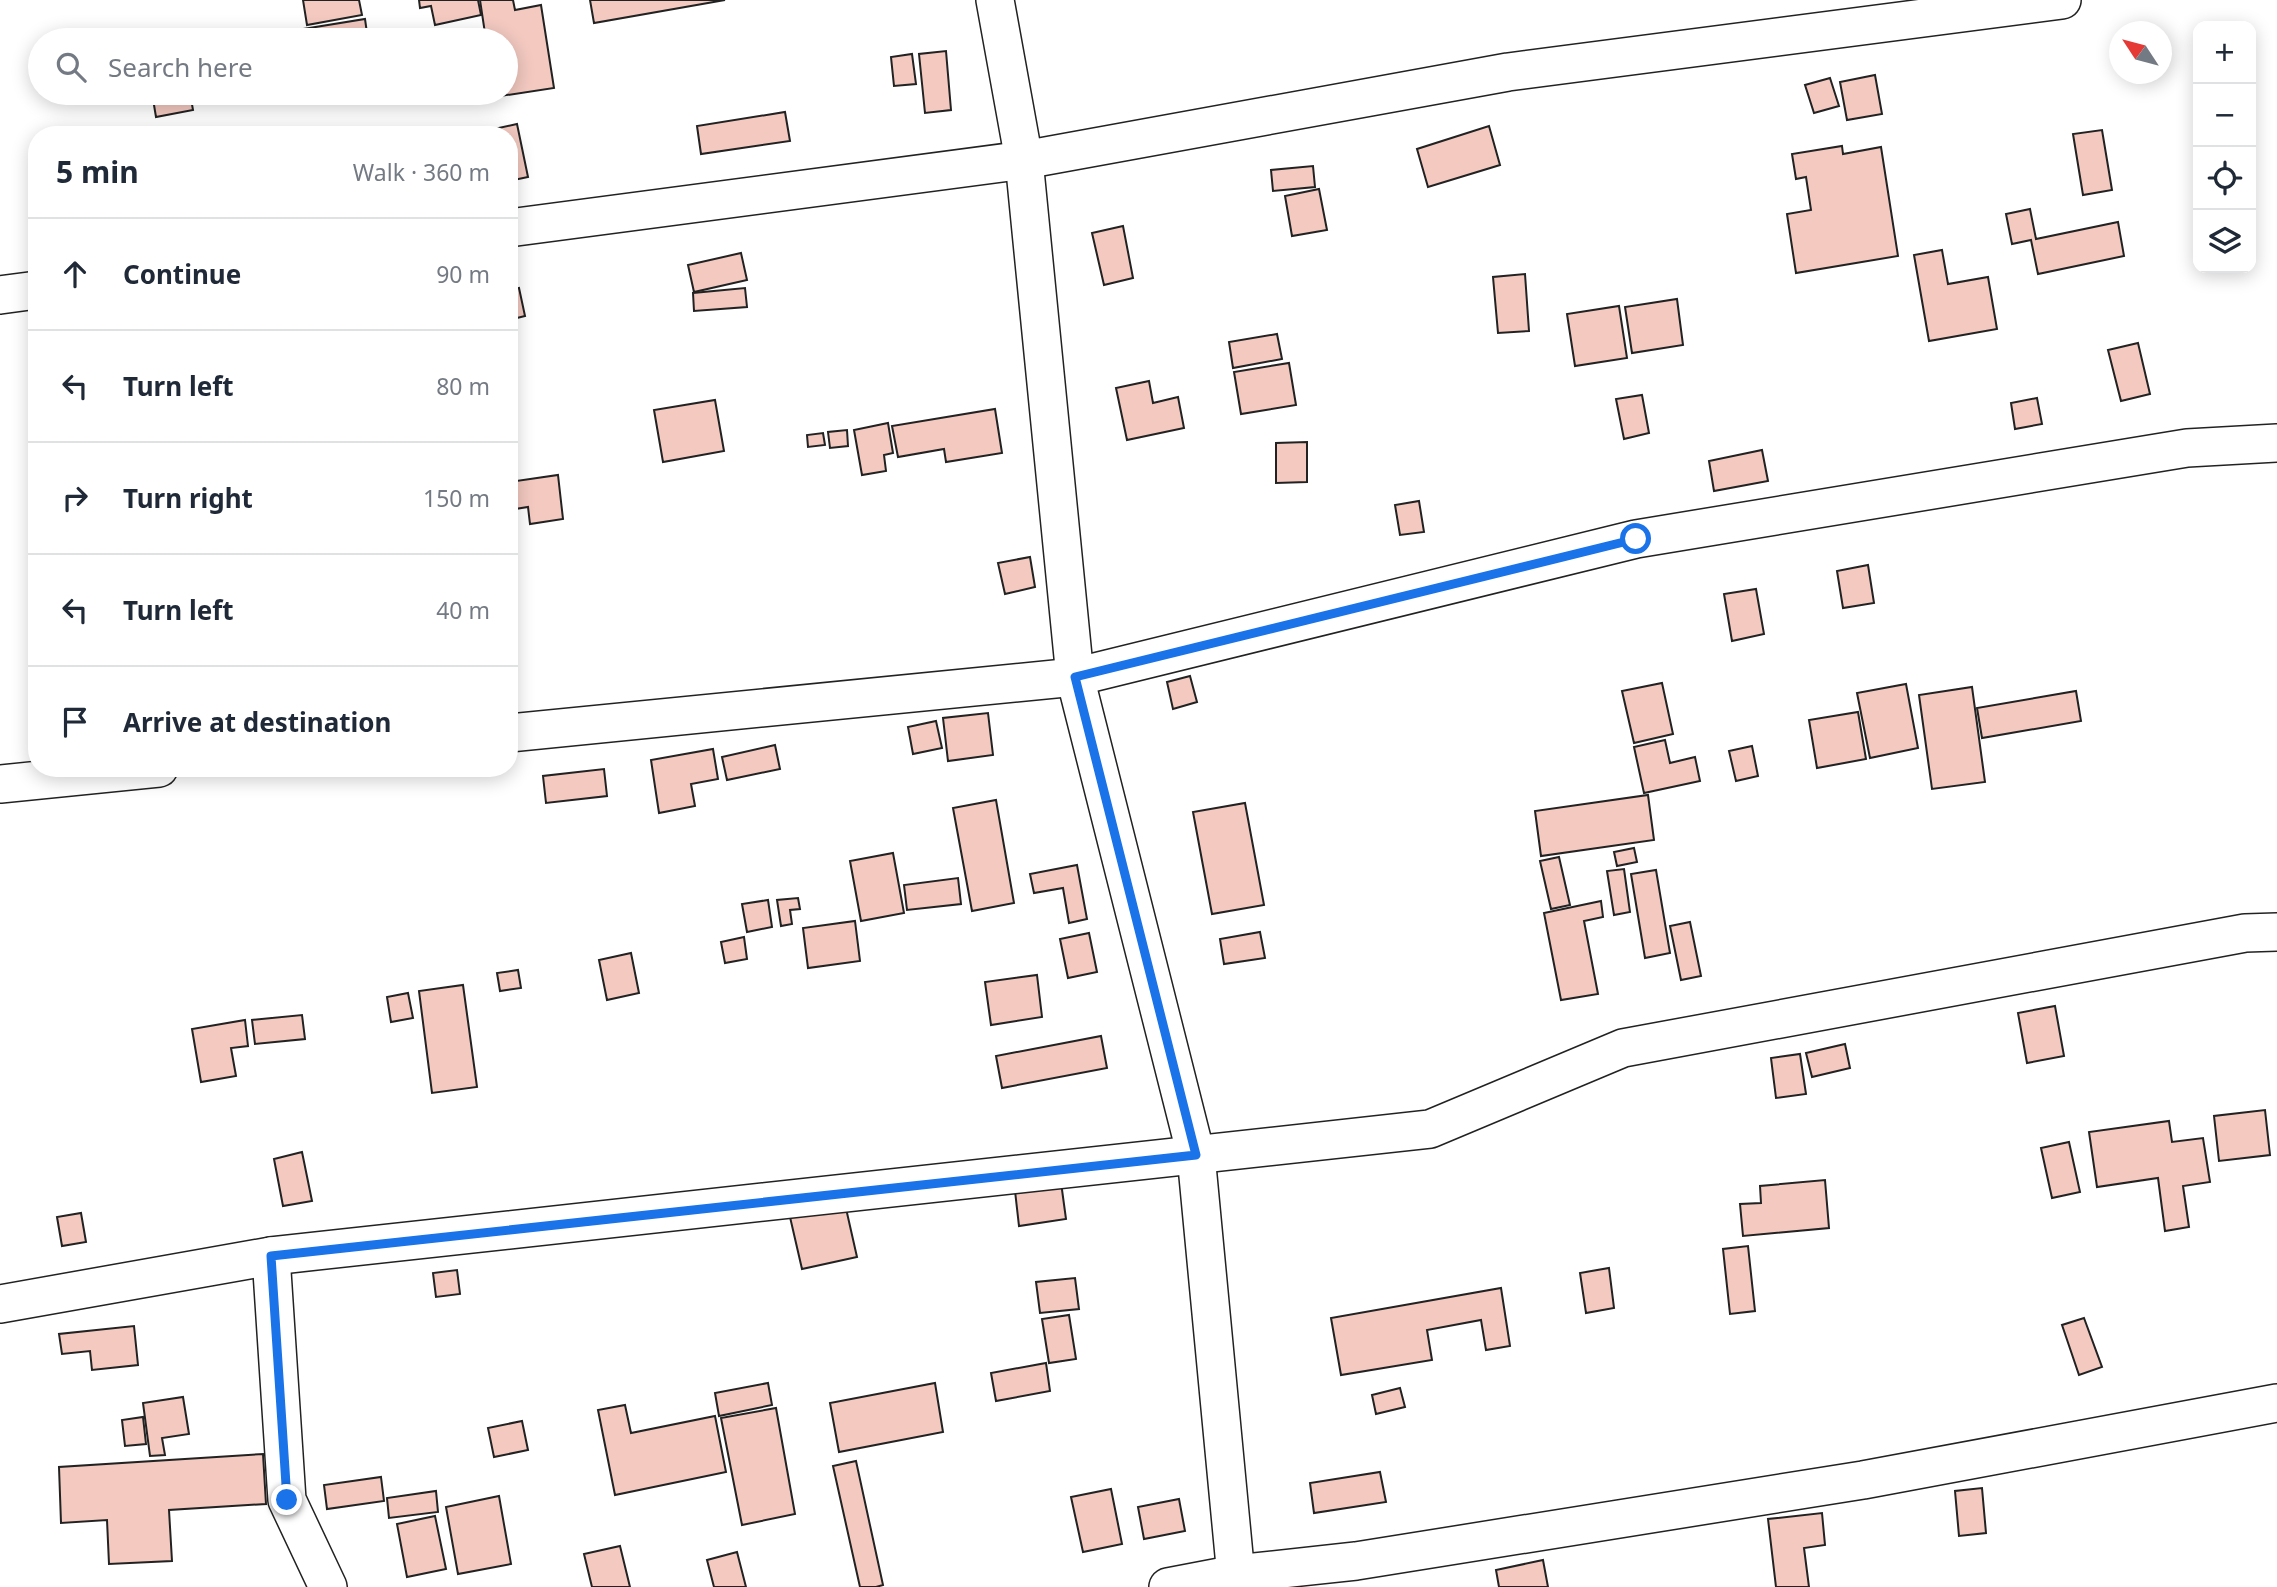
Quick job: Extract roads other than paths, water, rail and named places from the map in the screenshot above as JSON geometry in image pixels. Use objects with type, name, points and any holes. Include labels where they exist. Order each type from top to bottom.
[{"type":"street","points":[[995,0],[1024,160],[1075,677],[1196,1155],[1237,1580]]},
{"type":"street","points":[[518,227],[1024,160],[1508,72],[2062,0]]},
{"type":"street","points":[[0,295],[28,291]]},
{"type":"street","points":[[518,732],[1075,677],[1636,539],[2187,448],[2277,443]]},
{"type":"street","points":[[0,784],[70,777]]},
{"type":"street","points":[[0,1304],[271,1256],[1430,1129],[1623,1048],[2245,933],[2277,932]]},
{"type":"street","points":[[271,1256],[287,1500],[328,1587]]},
{"type":"street","points":[[1168,1587],[1237,1580],[1863,1480],[2277,1403]]}]
